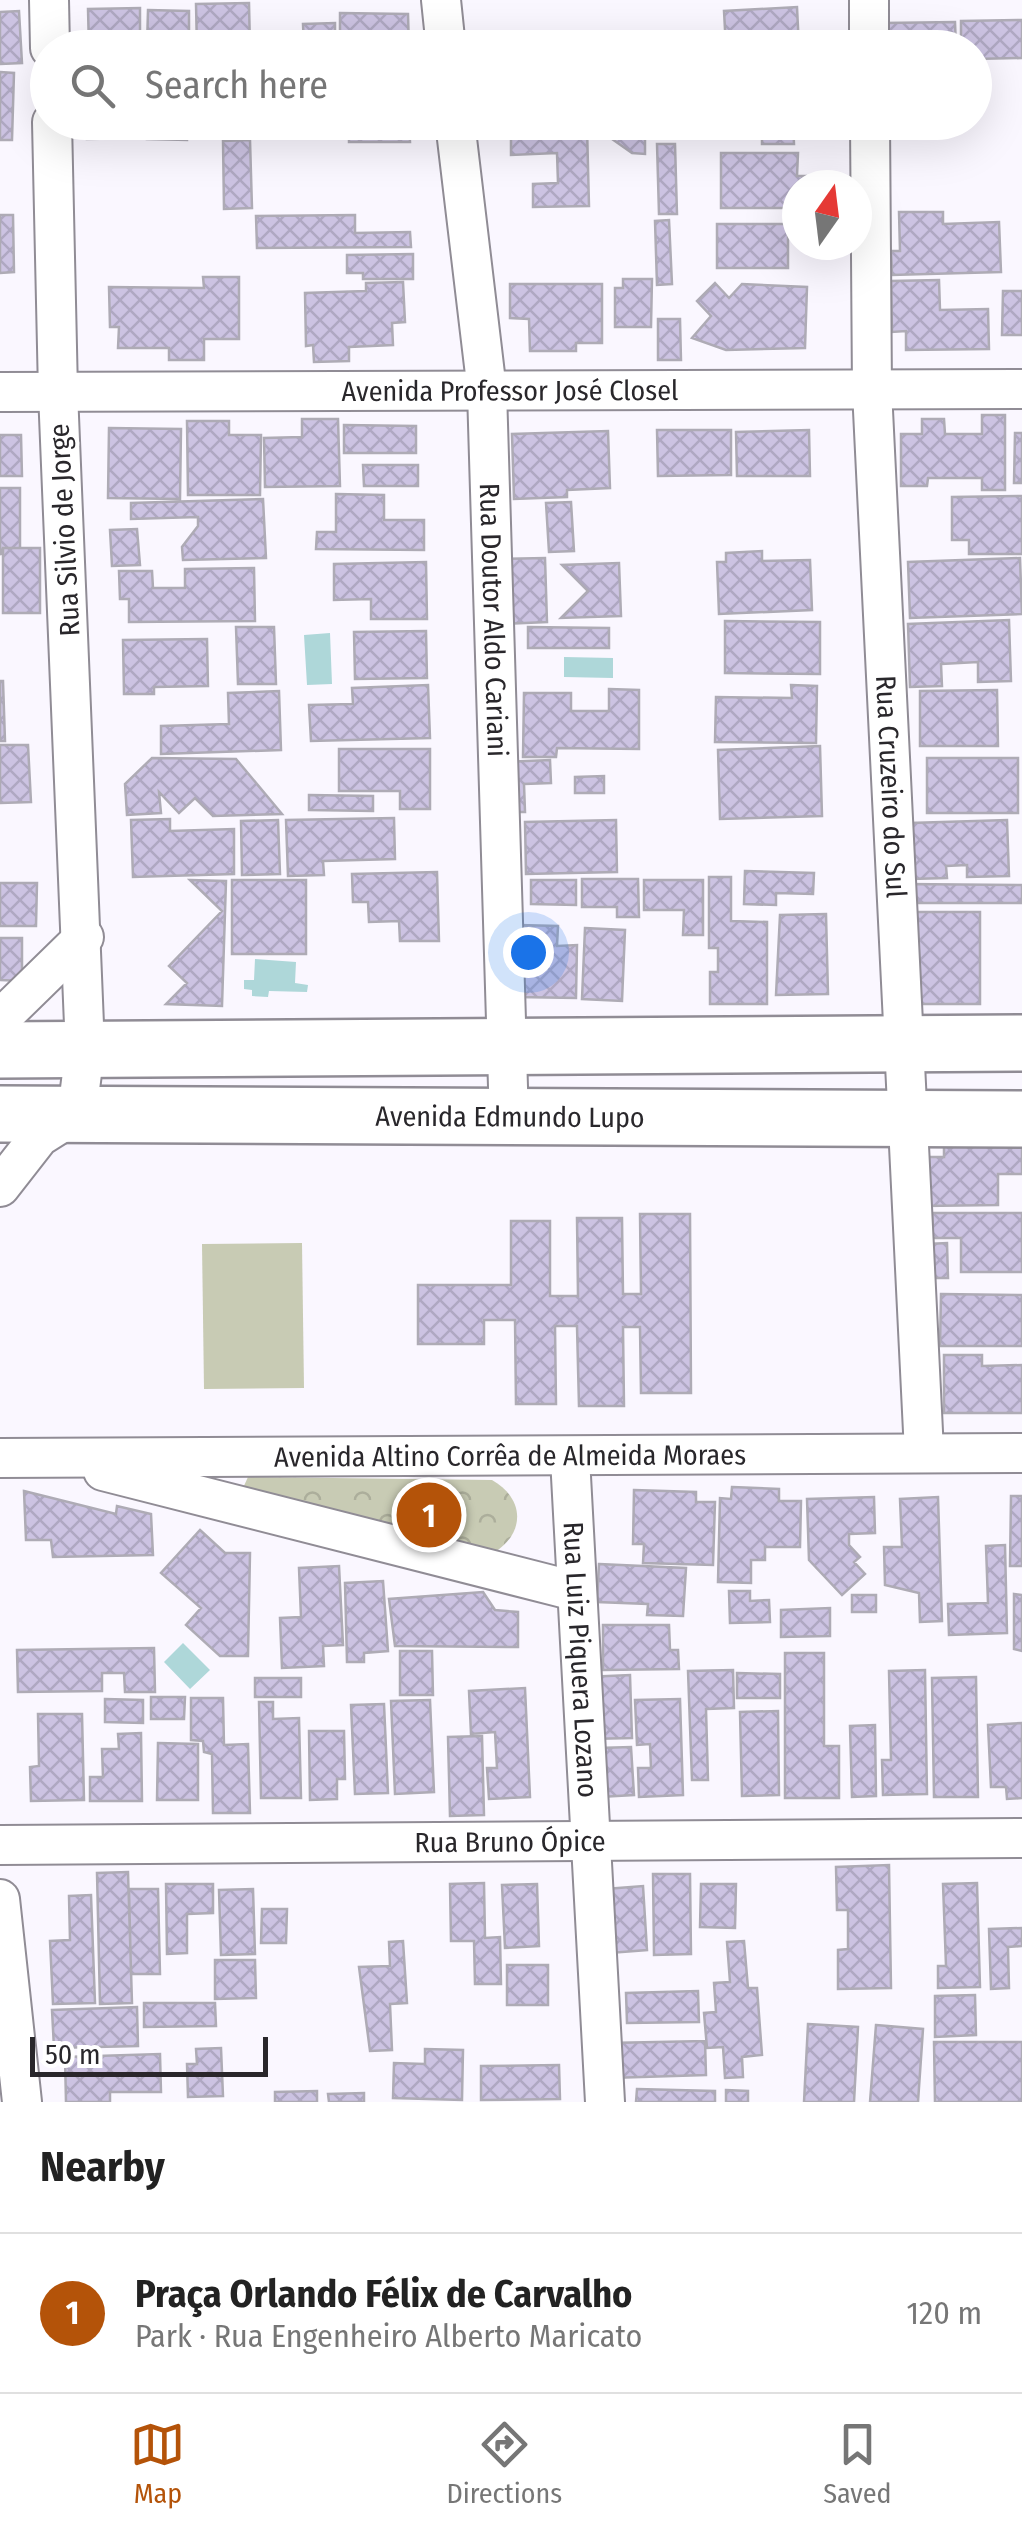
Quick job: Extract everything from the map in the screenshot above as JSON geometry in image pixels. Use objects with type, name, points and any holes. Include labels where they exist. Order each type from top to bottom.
[{"type":"street","points":[[49,0],[50,30]]},
{"type":"street","points":[[441,0],[444,30]]},
{"type":"street","points":[[868,0],[869,30]]},
{"type":"street","name":"Rua Silvio de Jorge","points":[[52,140],[58,392],[84,937],[86,1050],[77,1113]]},
{"type":"street","name":"Rua Doutor Aldo Cariani","points":[[457,140],[487,391],[510,1048],[509,1120]]},
{"type":"street","name":"Rua Cruzeiro do Sul","points":[[870,140],[872,390],[924,1452]]},
{"type":"street","name":"Avenida Professor José Closel","points":[[0,392],[1022,389]]},
{"type":"street","points":[[0,1019],[84,937]]},
{"type":"street","points":[[0,1050],[1022,1043]]},
{"type":"street","points":[[0,1188],[39,1138],[77,1113]]},
{"type":"street","name":"Avenida Edmundo Lupo","points":[[0,1114],[509,1120],[1022,1119]]},
{"type":"street","name":"Avenida Altino Corrêa de Almeida Moraes","points":[[0,1458],[1022,1454]]},
{"type":"street","points":[[52,1458],[417,1554],[575,1591]]},
{"type":"street","name":"Rua Luiz Piquera Lozano","points":[[570,1458],[605,2102]]},
{"type":"street","name":"Rua Bruno Ópice","points":[[0,1845],[1022,1838]]},
{"type":"street","points":[[0,1900],[22,2102]]},
{"type":"path","points":[[417,1554],[432,1455]]},
{"type":"green space","points":[[302,1243],[304,1388],[204,1389],[202,1244]]},
{"type":"green space","points":[[248,1477],[492,1480],[503,1487],[515,1505],[516,1525],[495,1552],[243,1488]]},
{"type":"water","points":[[330,633],[332,684],[307,685],[304,635]]},
{"type":"water","points":[[564,657],[613,658],[613,678],[564,677]]},
{"type":"water","points":[[255,959],[296,962],[295,983],[308,985],[307,992],[269,991],[268,997],[252,996],[252,990],[244,989],[244,980],[254,980]]},
{"type":"water","points":[[183,1643],[210,1670],[190,1689],[164,1662]]},
{"type":"building","points":[[249,3],[250,30],[197,30],[196,4]]},
{"type":"building","points":[[797,7],[798,30],[725,30],[724,11]]},
{"type":"building","points":[[140,8],[140,30],[89,30],[88,9]]},
{"type":"building","points":[[148,10],[189,11],[189,30],[147,30]]},
{"type":"building","points":[[19,11],[22,63],[0,64],[0,12]]},
{"type":"building","points":[[340,13],[408,14],[408,30],[340,30]]},
{"type":"building","points":[[1022,20],[1022,58],[992,59],[992,30],[961,30],[961,21]]},
{"type":"building","points":[[955,22],[955,30],[884,30],[884,23]]},
{"type":"building","points":[[335,23],[335,30],[303,30],[303,24]]},
{"type":"building","points":[[0,72],[14,73],[12,140],[0,140]]},
{"type":"building","points":[[250,140],[252,208],[224,209],[223,141]]},
{"type":"building","points":[[410,140],[410,142],[349,142]]},
{"type":"building","points":[[511,140],[587,140],[589,206],[533,207],[533,184],[558,183],[557,153],[511,155]]},
{"type":"building","points":[[613,140],[645,140],[645,154],[632,153]]},
{"type":"building","points":[[762,140],[794,140],[794,144],[762,144]]},
{"type":"building","points":[[657,144],[675,144],[677,214],[659,214]]},
{"type":"building","points":[[721,153],[798,153],[797,170],[782,170],[782,208],[721,208]]},
{"type":"building","points":[[899,212],[943,212],[943,224],[999,222],[1001,272],[892,275],[891,251],[900,251]]},
{"type":"building","points":[[0,215],[13,215],[14,272],[0,273]]},
{"type":"building","points":[[355,215],[355,233],[410,232],[411,247],[257,248],[256,216]]},
{"type":"building","points":[[669,220],[672,284],[657,285],[655,221]]},
{"type":"building","points":[[717,224],[782,224],[782,260],[788,260],[788,268],[717,268]]},
{"type":"building","points":[[413,254],[413,279],[363,279],[363,273],[347,273],[347,255]]},
{"type":"building","points":[[203,277],[239,277],[239,339],[204,339],[204,360],[169,360],[169,348],[118,348],[119,327],[110,327],[109,287],[204,288]]},
{"type":"building","points":[[623,279],[652,279],[651,327],[615,327],[615,288],[623,288]]},
{"type":"building","points":[[939,280],[940,310],[988,309],[989,349],[906,350],[906,331],[892,332],[891,281]]},
{"type":"building","points":[[403,282],[405,322],[392,323],[393,345],[349,347],[349,361],[314,362],[313,345],[306,346],[305,293],[366,291],[366,283]]},
{"type":"building","points":[[715,283],[729,298],[742,284],[807,287],[805,348],[726,350],[692,338],[711,316],[697,301]]},
{"type":"building","points":[[510,284],[602,284],[602,343],[576,343],[576,351],[530,351],[529,319],[510,318]]},
{"type":"building","points":[[1003,291],[1022,291],[1022,335],[1002,335]]},
{"type":"building","points":[[658,319],[680,319],[681,360],[658,360]]},
{"type":"building","points":[[982,415],[1005,415],[1005,490],[982,490],[982,478],[928,478],[927,486],[901,486],[901,434],[922,434],[922,419],[944,419],[945,434],[982,434]]},
{"type":"building","points":[[302,419],[338,419],[340,486],[265,487],[264,438],[302,437]]},
{"type":"building","points":[[187,421],[229,421],[229,435],[261,435],[260,495],[188,495]]},
{"type":"building","points":[[344,425],[416,426],[416,453],[344,453]]},
{"type":"building","points":[[109,428],[181,429],[180,499],[108,498]]},
{"type":"building","points":[[657,430],[731,430],[731,475],[658,476]]},
{"type":"building","points":[[809,430],[810,476],[737,476],[736,432]]},
{"type":"building","points":[[608,431],[610,488],[567,490],[567,497],[514,499],[512,434]]},
{"type":"building","points":[[1015,433],[1022,433],[1022,483],[1014,483]]},
{"type":"building","points":[[0,435],[21,435],[22,476],[0,476]]},
{"type":"building","points":[[363,465],[418,465],[418,486],[364,486]]},
{"type":"building","points":[[0,488],[20,488],[20,548],[3,548],[0,555]]},
{"type":"building","points":[[336,494],[384,495],[384,520],[424,520],[424,550],[316,549],[317,532],[336,532]]},
{"type":"building","points":[[1022,496],[1022,554],[969,554],[969,540],[952,540],[952,497]]},
{"type":"building","points":[[263,499],[266,558],[183,560],[182,547],[198,526],[198,517],[131,519],[131,503]]},
{"type":"building","points":[[571,502],[574,551],[549,552],[546,503]]},
{"type":"building","points":[[137,529],[140,565],[112,566],[110,530]]},
{"type":"building","points":[[3,548],[40,548],[40,613],[3,613]]},
{"type":"building","points":[[762,551],[762,561],[810,560],[812,610],[719,614],[717,562],[726,562],[726,553]]},
{"type":"building","points":[[545,558],[547,622],[501,624],[498,559]]},
{"type":"building","points":[[1020,558],[1022,614],[910,618],[908,562]]},
{"type":"building","points":[[426,562],[427,619],[371,619],[371,599],[334,600],[334,564]]},
{"type":"building","points":[[619,563],[621,616],[561,618],[588,591],[562,565]]},
{"type":"building","points":[[254,568],[255,621],[129,622],[129,599],[120,599],[119,571],[152,571],[153,588],[185,588],[185,569]]},
{"type":"building","points":[[1009,620],[1011,681],[978,682],[978,662],[941,664],[942,686],[910,687],[908,624]]},
{"type":"building","points":[[725,621],[820,622],[820,674],[725,673]]},
{"type":"building","points":[[236,627],[274,627],[276,684],[238,684]]},
{"type":"building","points":[[528,627],[609,628],[609,648],[528,648]]},
{"type":"building","points":[[426,631],[427,678],[355,679],[354,632]]},
{"type":"building","points":[[207,639],[208,686],[154,687],[154,694],[124,694],[123,640]]},
{"type":"building","points":[[3,681],[5,741],[0,741]]},
{"type":"building","points":[[428,685],[430,738],[311,741],[309,705],[353,704],[352,688]]},
{"type":"building","points":[[791,685],[817,686],[816,743],[715,742],[716,697],[792,698]]},
{"type":"building","points":[[609,689],[639,690],[639,749],[557,748],[556,757],[523,757],[524,693],[571,693],[571,711],[609,711]]},
{"type":"building","points":[[997,690],[998,746],[920,746],[920,691]]},
{"type":"building","points":[[279,691],[281,750],[161,754],[161,726],[229,724],[228,693]]},
{"type":"building","points":[[0,745],[28,745],[31,802],[0,803]]},
{"type":"building","points":[[820,746],[822,816],[720,819],[718,750]]},
{"type":"building","points":[[339,749],[430,749],[430,809],[400,809],[400,791],[339,791]]},
{"type":"building","points":[[152,758],[236,759],[282,814],[213,816],[195,798],[179,813],[159,792],[161,813],[127,815],[125,784]]},
{"type":"building","points":[[927,758],[1018,758],[1018,813],[927,813]]},
{"type":"building","points":[[550,760],[551,783],[524,784],[525,812],[506,812],[504,762]]},
{"type":"building","points":[[604,776],[604,793],[575,793],[575,777]]},
{"type":"building","points":[[309,795],[373,796],[373,811],[309,810]]},
{"type":"building","points":[[394,818],[395,859],[323,861],[324,875],[288,876],[286,820]]},
{"type":"building","points":[[170,819],[170,831],[234,829],[234,874],[133,877],[131,820]]},
{"type":"building","points":[[278,820],[280,874],[242,875],[241,821]]},
{"type":"building","points":[[616,820],[617,872],[526,874],[525,822]]},
{"type":"building","points":[[1007,820],[1009,876],[967,877],[967,865],[946,866],[947,878],[911,879],[910,823]]},
{"type":"building","points":[[745,871],[814,873],[813,894],[776,893],[776,905],[744,904]]},
{"type":"building","points":[[437,872],[439,941],[400,941],[399,921],[369,922],[368,902],[353,902],[352,874]]},
{"type":"building","points":[[709,877],[731,877],[731,921],[767,922],[767,1004],[710,1004],[710,972],[718,972],[718,948],[709,948]]},
{"type":"building","points":[[582,879],[638,879],[639,917],[617,917],[617,907],[582,907]]},
{"type":"building","points":[[190,880],[226,881],[222,1006],[166,1004],[187,983],[169,966],[222,911]]},
{"type":"building","points":[[232,880],[306,880],[306,954],[232,954]]},
{"type":"building","points":[[531,880],[576,880],[576,905],[531,904]]},
{"type":"building","points":[[644,880],[703,880],[703,935],[683,935],[684,910],[644,910]]},
{"type":"building","points":[[0,883],[37,883],[36,926],[0,926]]},
{"type":"building","points":[[905,884],[1022,885],[1022,903],[905,903]]},
{"type":"building","points":[[908,912],[980,912],[980,1004],[908,1004]]},
{"type":"building","points":[[826,914],[828,994],[776,995],[780,915]]},
{"type":"building","points":[[518,925],[558,926],[557,946],[577,945],[576,998],[517,997]]},
{"type":"building","points":[[585,928],[625,930],[622,1001],[582,999]]},
{"type":"building","points":[[0,938],[22,938],[22,981],[0,980]]},
{"type":"building","points":[[1022,1142],[1022,1174],[998,1174],[998,1205],[923,1206],[922,1157],[944,1157],[944,1143]]},
{"type":"building","points":[[932,1213],[1022,1213],[1022,1272],[961,1272],[961,1238],[933,1238]]},
{"type":"building","points":[[640,1214],[690,1214],[691,1393],[641,1393],[640,1327],[623,1327],[624,1406],[579,1406],[577,1326],[555,1326],[556,1404],[516,1404],[515,1320],[484,1320],[484,1344],[418,1344],[418,1285],[511,1285],[511,1221],[550,1221],[550,1296],[578,1296],[577,1218],[622,1218],[623,1294],[641,1294]]},
{"type":"building","points":[[947,1243],[948,1278],[928,1278],[927,1244]]},
{"type":"building","points":[[941,1294],[1022,1295],[1022,1346],[940,1346]]},
{"type":"building","points":[[944,1355],[982,1355],[982,1366],[1022,1365],[1022,1413],[944,1413]]},
{"type":"building","points":[[732,1487],[779,1489],[779,1501],[801,1501],[800,1547],[765,1547],[765,1560],[751,1560],[751,1583],[718,1582],[720,1498],[731,1499]]},
{"type":"building","points":[[634,1490],[696,1492],[696,1502],[715,1502],[713,1565],[643,1563],[644,1544],[633,1544]]},
{"type":"building","points":[[24,1491],[116,1514],[117,1506],[151,1514],[153,1555],[53,1557],[51,1540],[26,1540]]},
{"type":"building","points":[[1011,1496],[1022,1496],[1022,1566],[1010,1566]]},
{"type":"building","points":[[874,1497],[875,1533],[849,1534],[849,1545],[860,1557],[854,1562],[865,1574],[842,1595],[809,1560],[807,1499]]},
{"type":"building","points":[[938,1497],[942,1621],[920,1622],[919,1593],[885,1585],[884,1547],[902,1547],[900,1499]]},
{"type":"building","points":[[200,1530],[225,1553],[250,1553],[248,1656],[220,1656],[186,1625],[201,1608],[161,1573]]},
{"type":"building","points":[[1005,1545],[1007,1633],[949,1635],[948,1604],[988,1603],[986,1546]]},
{"type":"building","points":[[599,1564],[686,1568],[683,1616],[647,1615],[648,1604],[597,1602]]},
{"type":"building","points":[[339,1566],[343,1645],[323,1646],[324,1666],[282,1668],[280,1618],[301,1617],[299,1568]]},
{"type":"building","points":[[383,1581],[388,1651],[364,1653],[364,1662],[347,1662],[345,1583]]},
{"type":"building","points":[[729,1591],[750,1591],[750,1601],[769,1600],[770,1622],[730,1623]]},
{"type":"building","points":[[483,1592],[495,1610],[518,1612],[518,1647],[395,1646],[389,1599]]},
{"type":"building","points":[[1014,1594],[1022,1595],[1022,1651],[1014,1649]]},
{"type":"building","points":[[852,1595],[876,1595],[876,1612],[852,1612]]},
{"type":"building","points":[[830,1608],[830,1636],[781,1637],[781,1610]]},
{"type":"building","points":[[603,1625],[669,1625],[670,1650],[678,1650],[679,1669],[603,1670]]},
{"type":"building","points":[[154,1648],[155,1692],[125,1692],[124,1673],[102,1673],[102,1691],[18,1692],[17,1650]]},
{"type":"building","points":[[400,1651],[432,1651],[433,1695],[400,1695]]},
{"type":"building","points":[[785,1653],[824,1653],[824,1746],[839,1746],[839,1798],[785,1798]]},
{"type":"building","points":[[733,1670],[734,1708],[706,1709],[708,1780],[692,1780],[688,1671]]},
{"type":"building","points":[[925,1670],[927,1794],[883,1795],[882,1760],[891,1760],[889,1671]]},
{"type":"building","points":[[737,1673],[780,1674],[780,1698],[737,1698]]},
{"type":"building","points":[[630,1675],[632,1738],[589,1739],[586,1677]]},
{"type":"building","points":[[976,1677],[978,1797],[934,1797],[932,1678]]},
{"type":"building","points":[[255,1678],[301,1678],[301,1697],[255,1697]]},
{"type":"building","points":[[525,1688],[530,1797],[489,1799],[487,1768],[497,1768],[495,1732],[471,1734],[469,1691]]},
{"type":"building","points":[[151,1697],[185,1697],[184,1719],[151,1719]]},
{"type":"building","points":[[191,1698],[223,1698],[224,1745],[248,1744],[250,1813],[213,1813],[212,1754],[204,1752],[203,1741],[191,1740]]},
{"type":"building","points":[[105,1699],[143,1700],[143,1723],[105,1722]]},
{"type":"building","points":[[680,1699],[683,1795],[639,1797],[638,1768],[651,1768],[650,1744],[637,1745],[635,1700]]},
{"type":"building","points":[[430,1700],[434,1792],[395,1794],[391,1701]]},
{"type":"building","points":[[259,1702],[273,1702],[273,1719],[299,1718],[301,1798],[261,1798]]},
{"type":"building","points":[[384,1704],[388,1793],[355,1794],[351,1705]]},
{"type":"building","points":[[778,1711],[779,1795],[742,1796],[740,1712]]},
{"type":"building","points":[[38,1714],[82,1714],[84,1800],[31,1801],[30,1767],[39,1766]]},
{"type":"building","points":[[1022,1723],[1022,1798],[1007,1799],[1006,1787],[991,1787],[988,1725]]},
{"type":"building","points":[[875,1725],[876,1796],[852,1797],[850,1726]]},
{"type":"building","points":[[309,1731],[344,1731],[345,1779],[337,1779],[337,1799],[310,1800]]},
{"type":"building","points":[[141,1733],[142,1801],[90,1801],[90,1777],[103,1777],[102,1749],[119,1749],[118,1734]]},
{"type":"building","points":[[482,1736],[484,1815],[450,1816],[448,1737]]},
{"type":"building","points":[[158,1743],[198,1744],[198,1800],[157,1800]]},
{"type":"building","points":[[631,1747],[634,1795],[600,1797],[598,1748]]},
{"type":"building","points":[[889,1865],[891,1988],[838,1989],[838,1950],[848,1949],[848,1910],[837,1910],[836,1867]]},
{"type":"building","points":[[128,1872],[132,2003],[100,2004],[97,1873]]},
{"type":"building","points":[[653,1874],[690,1874],[691,1954],[654,1955]]},
{"type":"building","points":[[484,1883],[485,1938],[500,1937],[501,1984],[475,1984],[474,1941],[451,1941],[450,1884]]},
{"type":"building","points":[[977,1883],[980,1987],[938,1988],[938,1966],[946,1966],[943,1884]]},
{"type":"building","points":[[166,1884],[213,1884],[213,1913],[187,1914],[187,1953],[167,1954]]},
{"type":"building","points":[[537,1884],[539,1946],[505,1948],[502,1885]]},
{"type":"building","points":[[701,1884],[736,1884],[735,1928],[700,1927]]},
{"type":"building","points":[[643,1886],[647,1950],[610,1953],[606,1889]]},
{"type":"building","points":[[129,1889],[158,1889],[160,1974],[131,1974]]},
{"type":"building","points":[[253,1889],[255,1954],[221,1955],[219,1890]]},
{"type":"building","points":[[91,1895],[95,2003],[53,2004],[50,1941],[70,1940],[69,1896]]},
{"type":"building","points":[[262,1909],[287,1909],[286,1943],[261,1943]]},
{"type":"building","points":[[1022,1928],[1022,1946],[1008,1947],[1009,1988],[991,1989],[989,1929]]},
{"type":"building","points":[[403,1941],[407,2003],[390,2004],[392,2050],[370,2051],[359,1967],[390,1966],[389,1942]]},
{"type":"building","points":[[744,1941],[748,1988],[757,1988],[762,2055],[742,2057],[743,2077],[725,2078],[723,2047],[707,2048],[704,2013],[716,2012],[714,1983],[730,1982],[727,1942]]},
{"type":"building","points":[[215,1960],[255,1960],[256,1998],[215,1999]]},
{"type":"building","points":[[507,1965],[548,1965],[548,2005],[507,2005]]},
{"type":"building","points":[[698,1991],[699,2022],[627,2023],[626,1993]]},
{"type":"building","points":[[975,1995],[976,2035],[935,2037],[935,1996]]},
{"type":"building","points":[[144,2003],[215,2003],[216,2026],[144,2027]]},
{"type":"building","points":[[137,2007],[138,2046],[54,2048],[52,2010]]},
{"type":"building","points":[[808,2024],[858,2027],[854,2102],[804,2102]]},
{"type":"building","points":[[876,2025],[923,2029],[918,2102],[870,2102]]},
{"type":"building","points":[[705,2041],[706,2075],[610,2078],[608,2043]]},
{"type":"building","points":[[934,2042],[1022,2042],[1022,2102],[935,2102]]},
{"type":"building","points":[[221,2048],[223,2096],[188,2097],[187,2064],[197,2064],[196,2049]]},
{"type":"building","points":[[425,2049],[463,2050],[462,2100],[393,2098],[394,2063],[425,2064]]},
{"type":"building","points":[[160,2054],[161,2092],[110,2092],[110,2102],[66,2102],[65,2057]]},
{"type":"building","points":[[559,2065],[560,2099],[481,2100],[481,2066]]},
{"type":"building","points":[[637,2089],[715,2091],[715,2102],[636,2102]]},
{"type":"building","points":[[726,2090],[748,2091],[748,2102],[726,2102]]},
{"type":"building","points":[[317,2091],[317,2102],[275,2102],[275,2092]]},
{"type":"building","points":[[364,2093],[364,2102],[329,2102],[328,2094]]},
{"type":"place","name":"Praça Orlando Félix de Carvalho","points":[[429,1515]]}]
